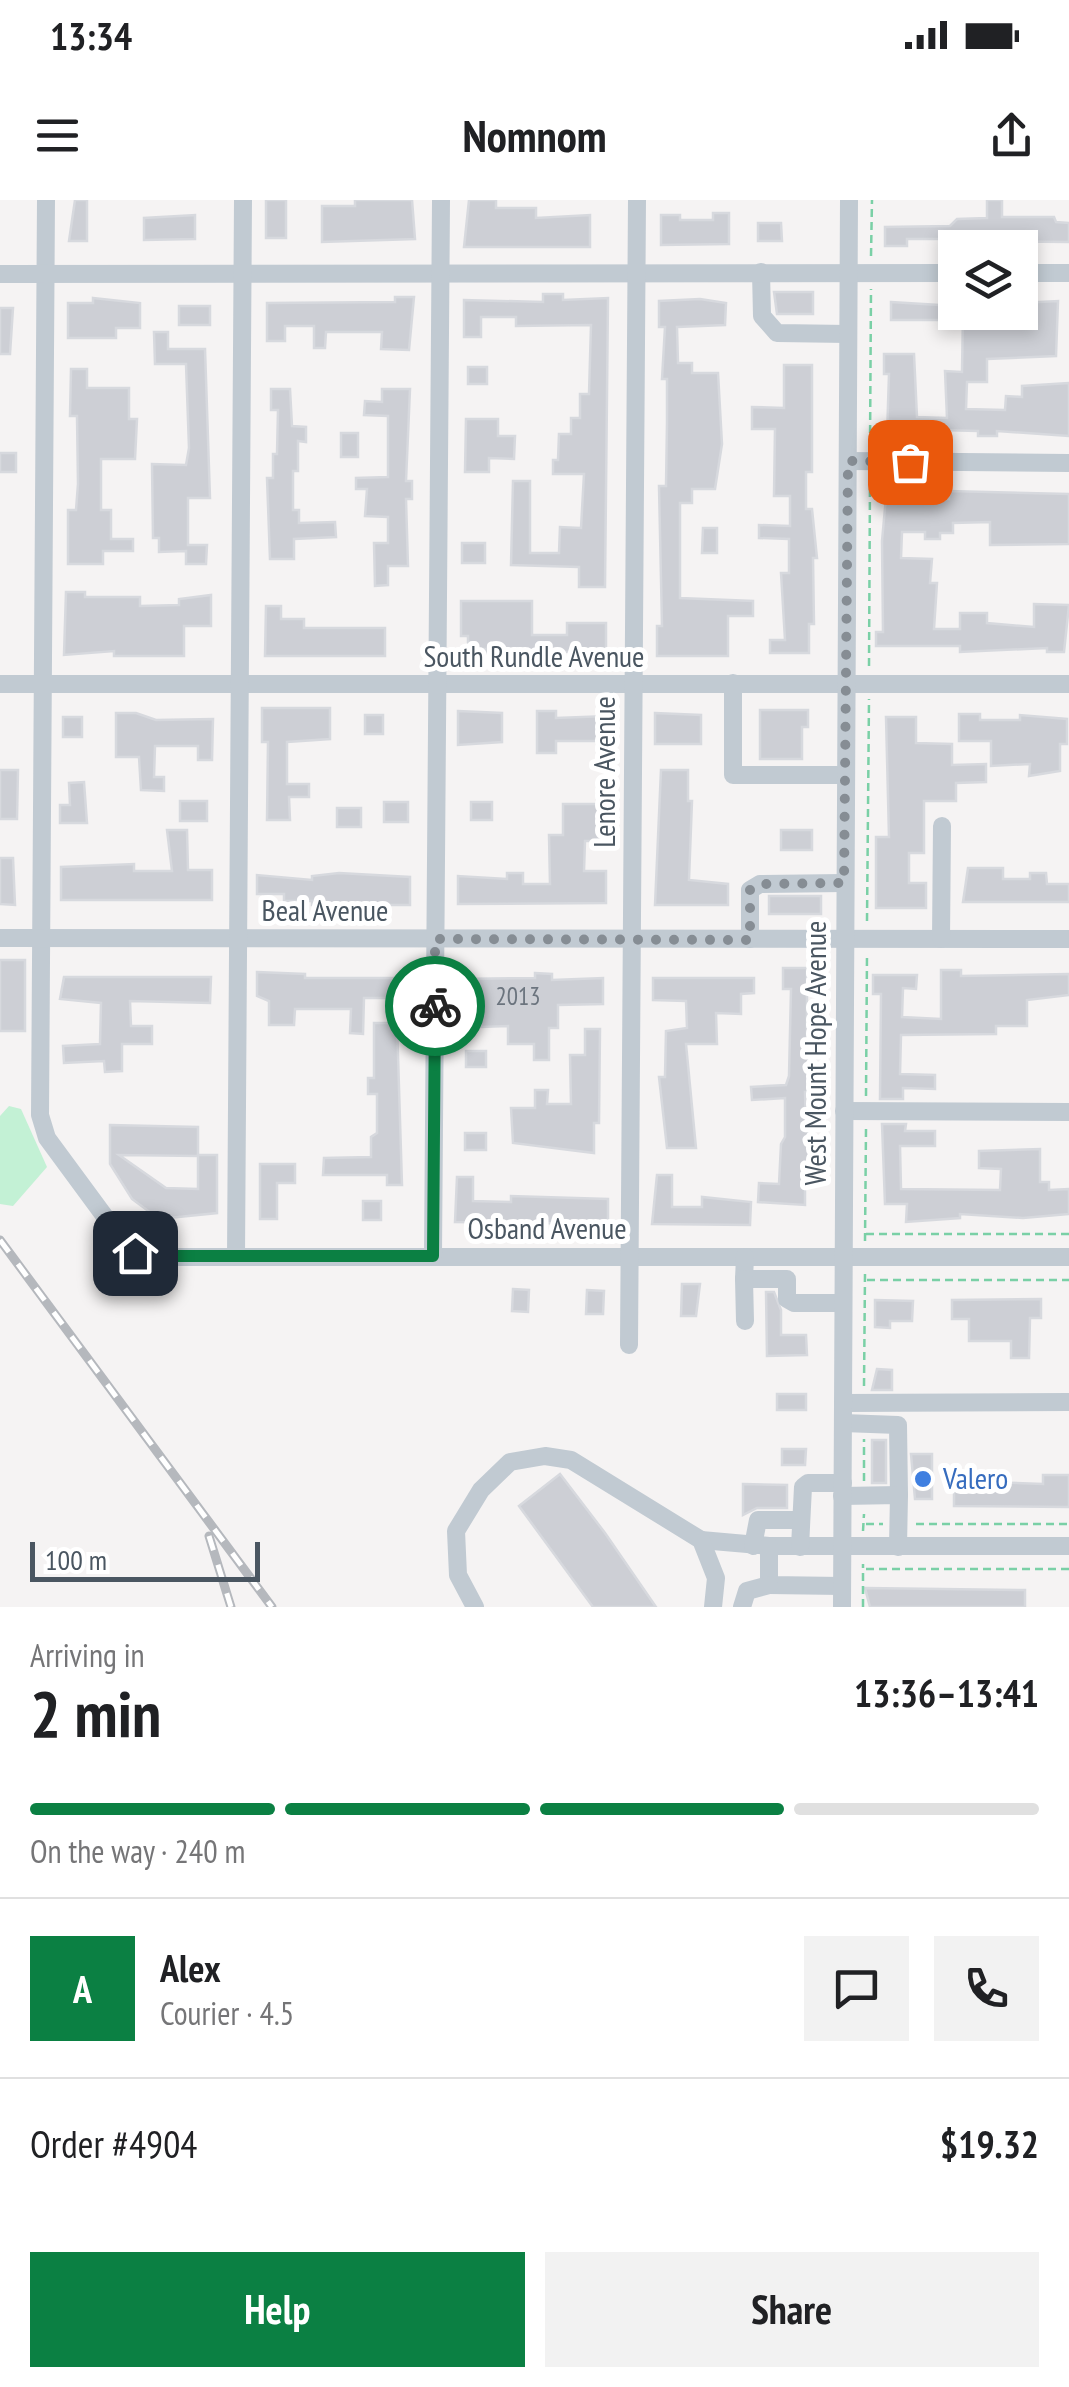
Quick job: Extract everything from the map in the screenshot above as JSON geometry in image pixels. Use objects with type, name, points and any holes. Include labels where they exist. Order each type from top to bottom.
[{"type":"street","points":[[41,937],[46,200]]},
{"type":"street","points":[[236,1257],[243,200]]},
{"type":"street","points":[[433,1256],[440,200]]},
{"type":"street","name":"Lenore Avenue","points":[[629,1345],[637,200]]},
{"type":"street","name":"West Mount Hope Avenue","points":[[842,1607],[849,200]]},
{"type":"street","points":[[761,272],[762,316],[777,333],[848,334]]},
{"type":"street","points":[[0,274],[938,272]]},
{"type":"street","points":[[1038,273],[1069,273]]},
{"type":"street","points":[[848,461],[1069,463]]},
{"type":"street","name":"South Rundle Avenue","points":[[0,684],[1069,684]]},
{"type":"street","points":[[733,684],[733,775],[845,775]]},
{"type":"street","points":[[941,940],[942,826]]},
{"type":"street","points":[[750,940],[750,890],[760,884],[844,883]]},
{"type":"street","name":"Osband Avenue","points":[[41,937],[40,1116],[47,1138],[135,1253],[236,1257],[1069,1257]]},
{"type":"street","name":"Beal Avenue","points":[[0,938],[1069,939]]},
{"type":"street","points":[[844,1111],[1069,1112]]},
{"type":"street","points":[[745,1257],[745,1321]]},
{"type":"street","points":[[744,1279],[788,1279],[788,1299],[794,1303],[843,1303]]},
{"type":"street","points":[[843,1403],[1069,1402]]},
{"type":"street","points":[[843,1422],[898,1425],[898,1547]]},
{"type":"street","points":[[475,1607],[458,1575],[456,1531],[480,1490],[510,1462],[545,1456],[571,1460],[702,1540],[800,1547],[1069,1546]]},
{"type":"street","points":[[800,1547],[803,1487],[808,1483],[864,1496],[898,1495]]},
{"type":"street","points":[[770,1585],[758,1520],[800,1520]]},
{"type":"street","points":[[702,1540],[716,1578],[712,1607]]},
{"type":"street","points":[[742,1607],[748,1591],[770,1585],[842,1586]]},
{"type":"path","points":[[864,1403],[872,200]]},
{"type":"path","points":[[865,1234],[1069,1234]]},
{"type":"path","points":[[865,1280],[1069,1280]]},
{"type":"path","points":[[863,1607],[864,1424]]},
{"type":"path","points":[[864,1524],[1069,1524]]},
{"type":"path","points":[[863,1569],[1069,1569]]},
{"type":"green space","points":[[9,1106],[21,1109],[47,1167],[13,1206],[0,1204],[0,1116]]},
{"type":"building","points":[[75,200],[87,200],[87,241],[69,241]]},
{"type":"building","points":[[266,200],[286,200],[286,238],[266,238]]},
{"type":"building","points":[[355,200],[412,200],[415,239],[322,242],[322,206],[355,206]]},
{"type":"building","points":[[469,200],[496,200],[496,208],[536,208],[536,218],[590,215],[590,247],[464,247]]},
{"type":"building","points":[[987,200],[1002,200],[1002,217],[1054,217],[1056,222],[1069,223],[1069,242],[1038,242],[1038,230],[938,230],[938,239],[907,239],[907,246],[885,246],[885,227],[950,226],[957,219],[987,218]]},
{"type":"building","points":[[713,213],[729,213],[729,244],[661,245],[661,215],[680,215],[680,220],[713,220]]},
{"type":"building","points":[[195,215],[195,239],[144,240],[144,218]]},
{"type":"building","points":[[758,223],[781,223],[782,241],[758,241]]},
{"type":"building","points":[[774,292],[813,292],[813,314],[777,314]]},
{"type":"building","points":[[543,294],[563,294],[563,300],[608,298],[605,587],[579,587],[579,567],[511,565],[513,481],[530,481],[530,553],[559,553],[560,527],[581,528],[584,474],[553,474],[553,460],[558,460],[559,434],[571,434],[571,418],[580,418],[580,394],[589,394],[591,325],[516,326],[516,317],[481,317],[481,337],[464,337],[464,300],[543,302]]},
{"type":"building","points":[[395,297],[414,297],[409,350],[381,349],[382,332],[326,332],[325,348],[314,348],[314,326],[285,326],[285,341],[267,341],[267,303],[395,302]]},
{"type":"building","points":[[93,298],[140,303],[140,328],[116,328],[116,338],[68,338],[68,303],[93,303]]},
{"type":"building","points":[[700,299],[726,303],[725,325],[677,327],[678,363],[692,363],[692,373],[718,373],[722,444],[715,489],[692,489],[692,503],[680,503],[680,598],[753,601],[753,616],[728,616],[728,656],[657,656],[657,626],[662,626],[659,486],[666,486],[667,423],[667,379],[662,379],[665,327],[659,327],[659,301]]},
{"type":"building","points":[[1058,301],[1056,356],[987,359],[987,382],[967,382],[966,409],[1005,410],[1006,396],[1022,397],[1022,386],[1069,383],[1069,436],[997,431],[997,436],[978,436],[978,431],[939,430],[887,435],[889,374],[884,374],[884,354],[914,354],[917,417],[947,418],[945,371],[962,372],[963,330],[1038,330],[1038,302]]},
{"type":"building","points":[[891,302],[938,305],[938,320],[891,320]]},
{"type":"building","points":[[179,306],[210,306],[210,325],[179,325]]},
{"type":"building","points":[[0,308],[13,308],[10,354],[0,354]]},
{"type":"building","points":[[154,332],[168,332],[168,349],[205,349],[210,498],[188,498],[188,545],[207,545],[206,564],[186,564],[186,551],[159,552],[159,538],[153,538],[152,464],[186,465],[189,448],[186,364],[155,364]]},
{"type":"building","points":[[784,365],[812,365],[812,472],[806,472],[806,509],[812,509],[817,558],[813,558],[814,624],[809,624],[809,653],[770,653],[770,640],[785,640],[781,573],[789,573],[789,539],[759,538],[759,525],[790,526],[790,496],[774,496],[775,429],[752,429],[752,407],[784,408]]},
{"type":"building","points":[[468,367],[487,367],[487,384],[468,384]]},
{"type":"building","points":[[71,369],[87,369],[87,388],[129,388],[129,419],[137,419],[135,459],[101,459],[101,510],[111,510],[111,539],[133,539],[133,551],[103,551],[103,564],[68,564],[68,510],[76,510],[78,484],[77,416],[70,416]]},
{"type":"building","points":[[271,389],[290,389],[292,426],[306,427],[306,442],[298,441],[298,471],[293,471],[293,510],[299,510],[299,523],[335,522],[336,537],[294,539],[294,559],[270,559],[267,478],[273,478],[273,454],[277,454],[278,410],[271,410]]},
{"type":"building","points":[[382,389],[410,389],[406,481],[412,481],[412,499],[406,499],[408,566],[388,566],[388,585],[375,586],[374,543],[388,543],[388,517],[365,516],[367,489],[356,489],[356,478],[388,477],[388,416],[364,415],[365,401],[382,402]]},
{"type":"building","points":[[466,419],[498,419],[498,436],[515,436],[514,459],[489,458],[489,472],[465,472]]},
{"type":"building","points":[[341,433],[358,433],[358,457],[341,457]]},
{"type":"building","points":[[0,453],[16,453],[16,472],[0,472]]},
{"type":"building","points":[[887,486],[913,486],[913,499],[949,499],[949,491],[1069,494],[1069,544],[990,545],[990,522],[953,523],[953,533],[940,533],[940,539],[925,539],[925,532],[902,532],[901,558],[932,559],[930,583],[937,583],[934,629],[960,629],[960,613],[987,613],[987,623],[1034,627],[1034,604],[1069,605],[1064,652],[1047,652],[1047,648],[960,652],[960,646],[876,646],[876,632],[883,632],[882,541]]},
{"type":"building","points":[[703,528],[717,528],[717,553],[702,553]]},
{"type":"building","points":[[462,543],[485,543],[485,563],[462,563]]},
{"type":"building","points":[[66,592],[85,592],[85,597],[140,597],[140,606],[179,605],[179,599],[211,595],[211,626],[184,626],[184,656],[114,656],[114,651],[64,655]]},
{"type":"building","points":[[461,601],[532,601],[532,635],[567,635],[567,623],[606,623],[606,650],[485,656],[485,649],[468,649],[468,636],[461,636]]},
{"type":"building","points":[[266,606],[281,606],[281,619],[304,619],[304,628],[385,628],[385,656],[265,656]]},
{"type":"building","points":[[262,708],[330,708],[330,739],[287,742],[287,784],[309,784],[309,797],[289,797],[290,820],[267,820],[268,742],[262,742]]},
{"type":"building","points":[[760,710],[808,710],[808,727],[802,727],[802,759],[760,759]]},
{"type":"building","points":[[458,711],[502,713],[502,742],[458,745]]},
{"type":"building","points":[[537,711],[556,711],[556,718],[608,716],[608,741],[556,741],[556,753],[537,753]]},
{"type":"building","points":[[116,713],[136,713],[156,720],[213,719],[212,760],[198,760],[198,746],[155,746],[154,777],[164,777],[164,791],[141,790],[139,757],[116,757]]},
{"type":"building","points":[[655,713],[701,715],[701,744],[655,744]]},
{"type":"building","points":[[959,714],[980,714],[980,720],[1020,720],[1020,715],[1067,719],[1067,744],[1060,744],[1060,771],[1029,776],[1030,764],[991,766],[991,741],[959,741]]},
{"type":"building","points":[[365,715],[383,715],[383,734],[365,734]]},
{"type":"building","points":[[63,717],[82,717],[82,737],[63,737]]},
{"type":"building","points":[[886,717],[916,717],[916,743],[952,744],[952,765],[986,764],[986,782],[956,783],[956,801],[924,801],[924,853],[909,853],[909,883],[926,883],[926,908],[876,908],[876,837],[889,837]]},
{"type":"building","points":[[0,770],[18,770],[17,819],[0,819]]},
{"type":"building","points":[[661,770],[688,770],[688,801],[692,801],[689,880],[728,884],[728,905],[655,905]]},
{"type":"building","points":[[84,782],[87,823],[60,823],[60,805],[70,805],[69,783]]},
{"type":"building","points":[[180,801],[207,801],[207,821],[180,821]]},
{"type":"building","points":[[384,802],[408,802],[408,822],[384,822]]},
{"type":"building","points":[[471,802],[492,802],[492,820],[471,820]]},
{"type":"building","points":[[563,804],[602,804],[603,841],[585,841],[584,871],[606,871],[606,903],[458,904],[458,876],[507,879],[507,873],[523,873],[523,884],[550,884],[549,835],[563,835]]},
{"type":"building","points":[[337,808],[361,808],[361,827],[337,827]]},
{"type":"building","points":[[167,830],[187,830],[188,870],[212,870],[212,900],[61,900],[61,867],[134,864],[134,871],[172,871]]},
{"type":"building","points":[[781,830],[812,830],[812,850],[781,850]]},
{"type":"building","points":[[0,858],[13,858],[15,905],[0,904]]},
{"type":"building","points":[[968,868],[1003,868],[1003,879],[1030,879],[1030,873],[1046,873],[1047,884],[1069,884],[1069,902],[963,902]]},
{"type":"building","points":[[339,873],[410,877],[410,905],[312,905],[312,901],[284,901],[284,894],[257,894],[257,875],[312,880],[312,876]]},
{"type":"building","points":[[769,896],[821,896],[821,914],[769,914]]},
{"type":"building","points":[[0,960],[25,960],[25,1031],[0,1031]]},
{"type":"building","points":[[783,968],[807,968],[807,1050],[812,1050],[812,1092],[805,1092],[806,1131],[811,1131],[812,1160],[811,1175],[805,1175],[805,1205],[758,1202],[759,1183],[779,1184],[781,1144],[785,1137],[785,1098],[752,1100],[751,1087],[786,1085],[789,1076],[791,989],[783,989]]},
{"type":"building","points":[[941,970],[961,970],[961,976],[1069,974],[1069,995],[1027,1000],[1027,1026],[996,1026],[996,1034],[901,1035],[900,1074],[935,1075],[935,1089],[903,1088],[903,1099],[880,1099],[881,994],[873,994],[873,975],[917,975],[916,989],[903,988],[902,1017],[941,1019]]},
{"type":"building","points":[[257,972],[305,974],[305,978],[411,978],[411,1002],[405,1002],[405,1009],[391,1008],[391,998],[364,998],[363,1034],[350,1033],[351,1009],[295,1009],[294,1025],[269,1025],[269,1001],[257,996]]},
{"type":"building","points":[[535,973],[552,974],[552,980],[603,978],[603,1004],[558,1005],[558,1028],[549,1028],[549,1060],[534,1060],[534,1044],[508,1044],[508,1026],[481,1027],[480,999],[455,999],[456,979],[535,978]]},
{"type":"building","points":[[64,977],[211,977],[210,1003],[130,1001],[131,1026],[152,1026],[152,1044],[122,1044],[122,1071],[105,1072],[104,1061],[64,1063],[63,1046],[100,1044],[101,1003],[60,999]]},
{"type":"building","points":[[653,978],[754,978],[754,993],[741,994],[741,1014],[716,1013],[717,1044],[686,1044],[696,1148],[667,1148],[659,1077],[665,1077],[666,1031],[687,1028],[686,1001],[653,1000]]},
{"type":"building","points":[[374,1023],[397,1023],[402,1185],[387,1185],[387,1175],[323,1175],[324,1158],[371,1157],[371,1137],[377,1133],[377,1094],[368,1094],[368,1078],[374,1078]]},
{"type":"building","points":[[585,1029],[600,1029],[599,1123],[594,1123],[594,1153],[513,1143],[511,1108],[535,1108],[535,1090],[548,1090],[547,1104],[571,1104],[570,1055],[585,1055]]},
{"type":"building","points":[[466,1051],[486,1051],[486,1067],[466,1067]]},
{"type":"building","points":[[882,1124],[906,1124],[905,1131],[935,1131],[935,1146],[900,1146],[901,1189],[1000,1190],[1001,1169],[979,1168],[979,1151],[1040,1149],[1040,1182],[1049,1182],[1049,1190],[1069,1189],[1069,1214],[1023,1218],[960,1214],[960,1218],[906,1222],[907,1204],[885,1204]]},
{"type":"building","points":[[110,1125],[198,1127],[198,1155],[217,1155],[217,1213],[159,1219],[132,1199],[110,1164]],"holes":[[[119,1155],[198,1156],[198,1189],[166,1188]]]},
{"type":"building","points":[[465,1133],[486,1133],[486,1150],[465,1150]]},
{"type":"building","points":[[260,1164],[295,1164],[295,1183],[277,1183],[277,1219],[260,1219]]},
{"type":"building","points":[[657,1175],[672,1175],[672,1207],[702,1207],[702,1197],[751,1202],[750,1225],[652,1224]]},
{"type":"building","points":[[457,1177],[473,1177],[473,1201],[511,1202],[511,1196],[608,1199],[608,1224],[455,1222]]},
{"type":"building","points":[[363,1201],[381,1201],[381,1220],[363,1220]]},
{"type":"building","points":[[682,1284],[700,1284],[696,1316],[681,1316]]},
{"type":"building","points":[[513,1289],[529,1290],[528,1312],[512,1311]]},
{"type":"building","points":[[587,1290],[604,1291],[603,1314],[586,1314]]},
{"type":"building","points":[[766,1292],[774,1292],[781,1310],[781,1335],[806,1335],[807,1355],[767,1356]]},
{"type":"building","points":[[1041,1299],[1041,1318],[1030,1318],[1029,1358],[1011,1358],[1011,1341],[969,1341],[969,1319],[952,1319],[952,1300]]},
{"type":"building","points":[[875,1300],[913,1301],[912,1321],[890,1321],[890,1328],[875,1327]]},
{"type":"building","points":[[877,1369],[892,1370],[892,1390],[872,1390]]},
{"type":"building","points":[[777,1394],[806,1394],[806,1410],[777,1410]]},
{"type":"building","points":[[872,1440],[886,1440],[886,1483],[872,1483]]},
{"type":"building","points":[[782,1449],[806,1449],[805,1465],[782,1465]]},
{"type":"building","points":[[911,1454],[932,1454],[932,1499],[915,1499]]},
{"type":"building","points":[[560,1474],[656,1607],[593,1607],[519,1506]]},
{"type":"building","points":[[1043,1475],[1069,1475],[1069,1507],[954,1506],[954,1490],[988,1490],[988,1482],[1043,1484]]},
{"type":"building","points":[[743,1484],[787,1485],[787,1508],[757,1508],[743,1515]]},
{"type":"building","points":[[865,1588],[1025,1590],[1025,1607],[870,1607]]},
{"type":"railway","points":[[0,1240],[272,1607]]},
{"type":"railway","points":[[209,1536],[231,1607]]},
{"type":"way so far","points":[[435,1006],[435,939],[750,940],[750,890],[760,884],[844,883],[848,461],[910,462]]},
{"type":"place","name":"Valero","points":[[923,1479]]},
{"type":"route","points":[[135,1253],[433,1256],[435,1006]]}]
